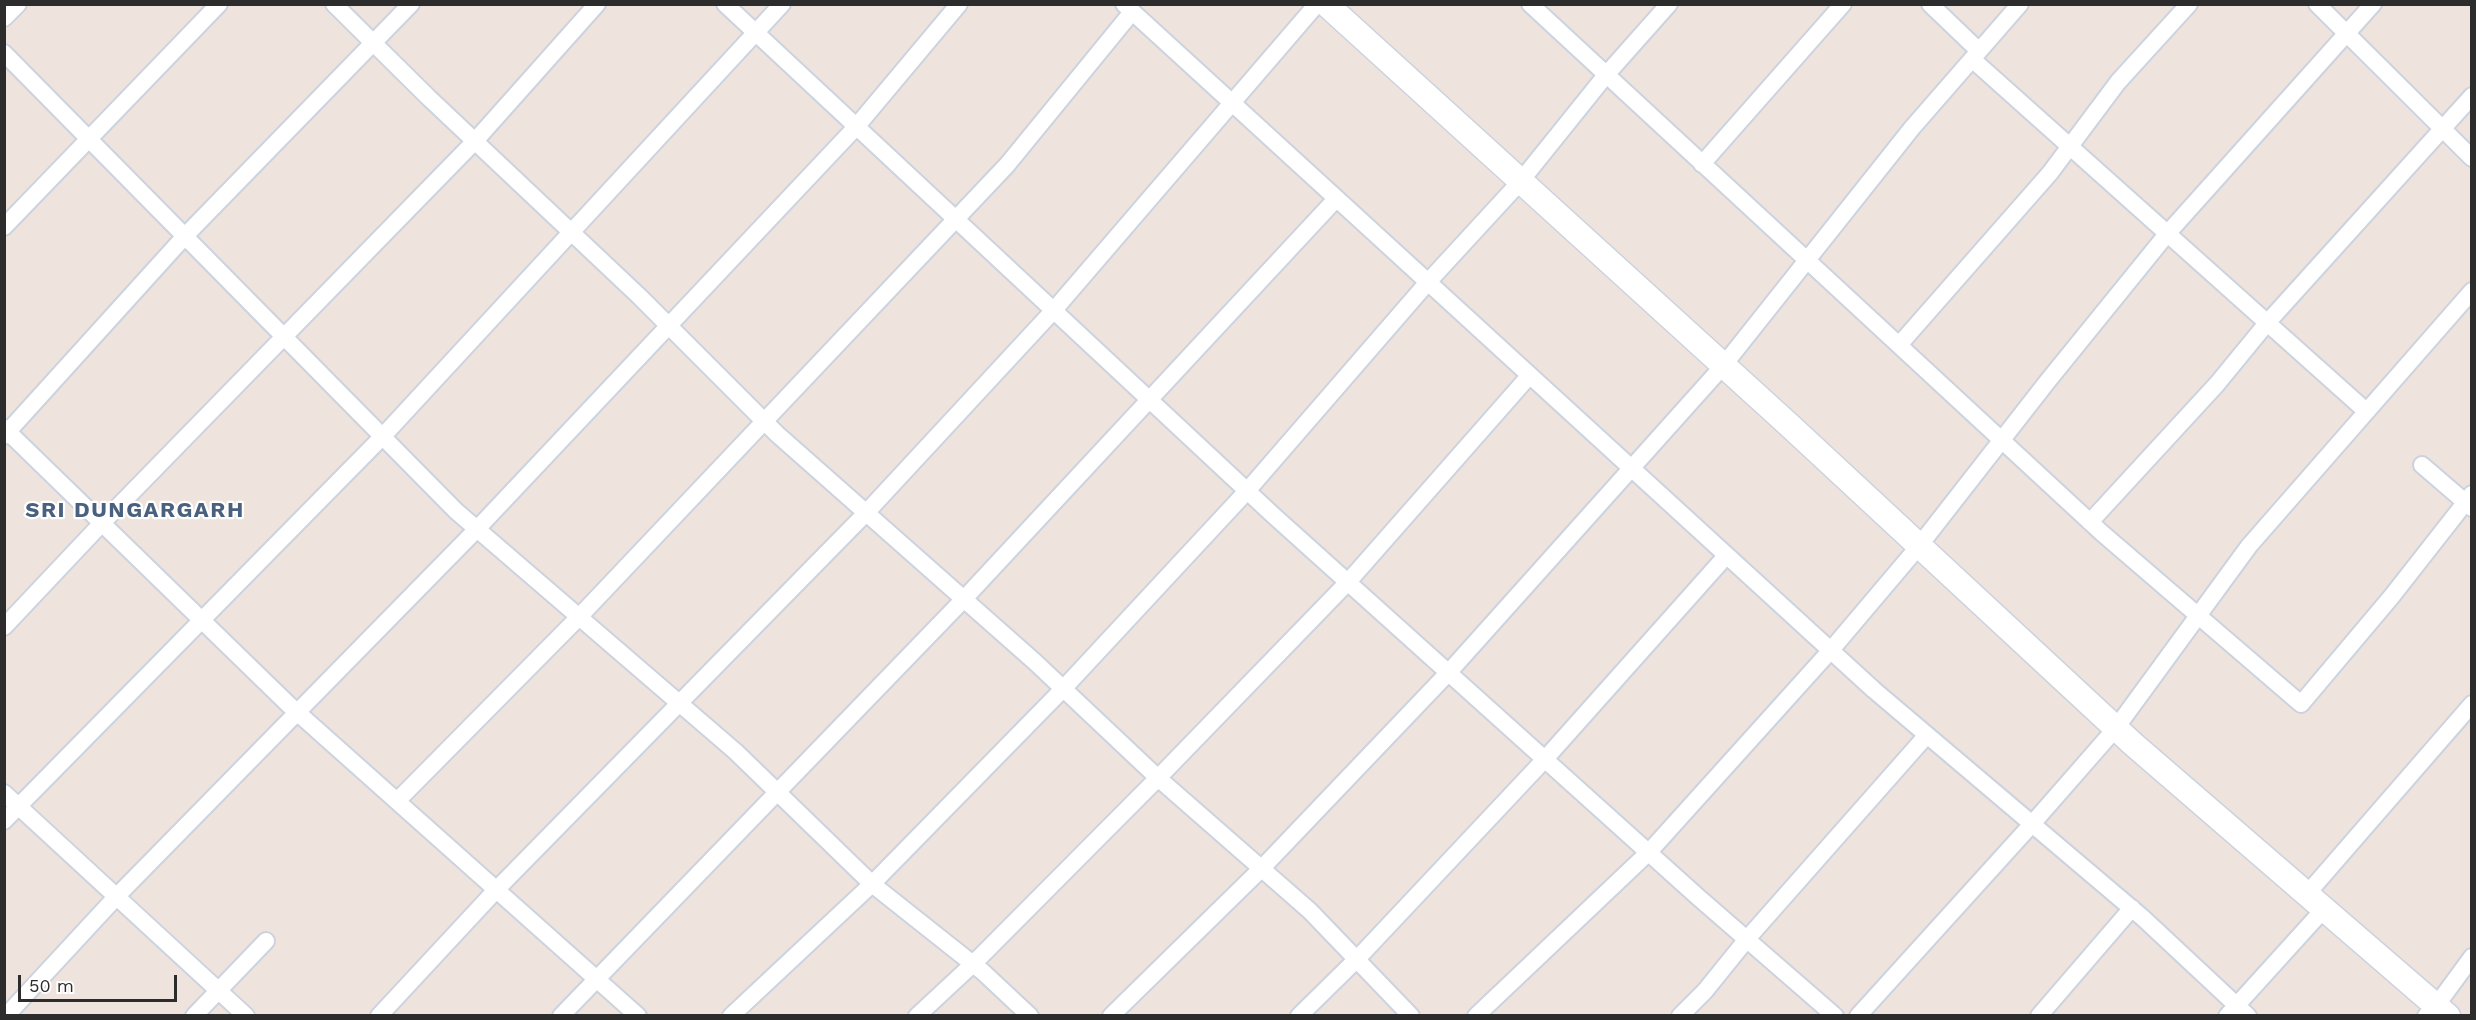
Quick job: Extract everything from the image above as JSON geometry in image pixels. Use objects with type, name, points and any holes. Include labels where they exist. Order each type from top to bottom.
[{"type":"street","points":[[4,18],[18,4]]},
{"type":"street","points":[[4,227],[219,4]]},
{"type":"street","points":[[334,4],[668,325],[765,422],[1063,689],[1158,778],[1310,911],[1411,1016]]},
{"type":"street","points":[[411,4],[185,236],[6,432],[103,522],[297,712],[638,1016]]},
{"type":"street","points":[[4,627],[103,522],[475,141],[597,4]]},
{"type":"street","points":[[725,4],[1247,491],[1835,1016]]},
{"type":"street","points":[[4,821],[204,621],[383,436],[782,4]]},
{"type":"street","points":[[6,1016],[117,896],[477,529],[856,127],[959,4]]},
{"type":"street","points":[[379,1016],[496,890],[865,514],[1054,310],[1317,4]]},
{"type":"street","points":[[1326,4],[2116,728],[2316,901],[2437,1012],[2472,957]]},
{"type":"street","points":[[1530,4],[2090,522],[2301,704],[2469,502],[2422,465]]},
{"type":"street","points":[[731,1016],[872,884],[1063,689],[1247,491],[1428,282],[1520,182],[1605,75],[1669,4]]},
{"type":"street","points":[[1702,164],[1843,4]]},
{"type":"street","points":[[1930,4],[1976,55],[2070,146],[2366,411]]},
{"type":"street","points":[[1111,1016],[1262,868],[1449,672],[1723,366],[1912,128],[2019,4]]},
{"type":"street","points":[[1899,345],[2050,173],[2118,81],[2189,4]]},
{"type":"street","points":[[2317,4],[2472,158]]},
{"type":"street","points":[[1476,1016],[1649,852],[1831,651],[1919,546],[2047,382],[2167,234],[2373,4]]},
{"type":"street","points":[[397,801],[579,617],[1006,165],[1128,8],[1831,651],[2132,908],[2237,1012],[2316,901],[2472,704]]},
{"type":"street","points":[[4,54],[477,529],[736,752],[872,884],[973,963],[1029,1016]]},
{"type":"street","points":[[2090,522],[2217,384],[2267,323],[2472,96]]},
{"type":"street","points":[[561,1016],[963,600],[1336,199]]},
{"type":"street","points":[[1858,1016],[2116,728],[2249,546],[2472,291]]},
{"type":"street","points":[[917,1016],[1158,778],[1348,582],[1530,375]]},
{"type":"street","points":[[1299,1016],[1357,959],[1546,758],[1726,556]]},
{"type":"street","points":[[1680,1016],[1705,991],[1747,939],[1927,735]]},
{"type":"street","points":[[4,793],[246,1016]]},
{"type":"street","points":[[2039,1016],[2132,908]]},
{"type":"street","points":[[194,1016],[266,941]]},
{"type":"district","name":"SRI DUNGARGARH","points":[[135,511]]}]
